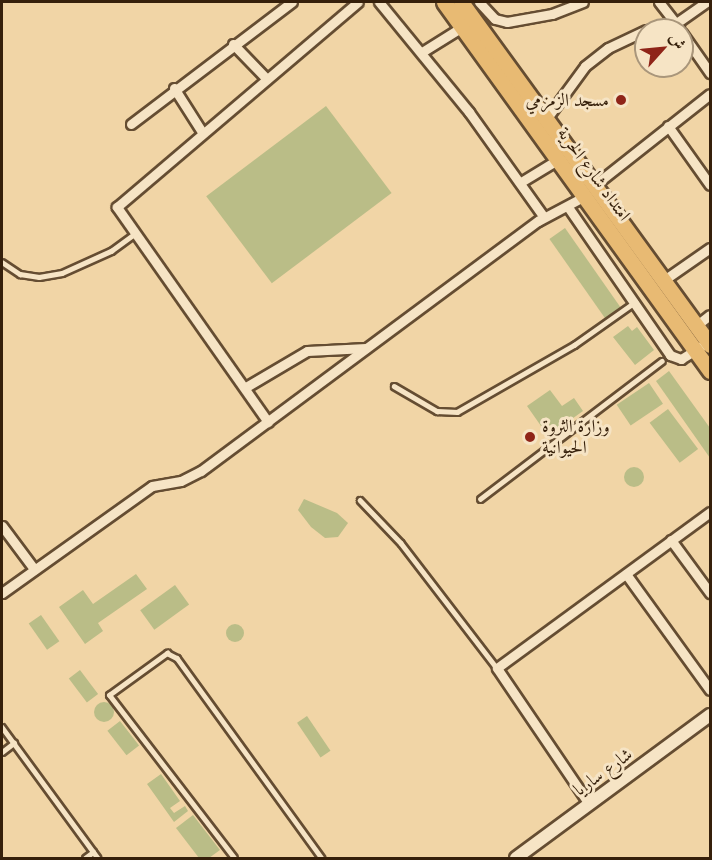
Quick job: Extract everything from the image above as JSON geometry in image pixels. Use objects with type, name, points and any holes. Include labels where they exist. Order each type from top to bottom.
[{"type":"main road","name":"امتداد شارع الحرية","points":[[444,2],[462,27],[480,40],[547,118],[591,190],[705,346]]},
{"type":"main road","name":"امتداد شارع الحرية","points":[[472,4],[480,40],[559,159],[591,190],[664,280],[697,325],[711,371]]},
{"type":"street","points":[[131,124],[174,88],[292,2]]},
{"type":"street","points":[[268,422],[246,387],[133,235],[117,207],[265,78],[308,48],[358,2]]},
{"type":"street","points":[[379,2],[422,52],[521,182],[543,217]]},
{"type":"street","points":[[472,4],[495,19],[507,22],[583,2]]},
{"type":"street","points":[[658,2],[670,18]]},
{"type":"street","points":[[690,18],[707,2]]},
{"type":"street","points":[[422,52],[462,27]]},
{"type":"street","points":[[547,118],[585,66],[608,48],[634,36]]},
{"type":"street","points":[[233,44],[265,78]]},
{"type":"street","points":[[694,50],[711,73]]},
{"type":"street","points":[[174,88],[202,132]]},
{"type":"street","points":[[2,593],[152,486],[181,481],[201,471],[543,217],[568,207],[591,190],[668,126],[711,94]]},
{"type":"street","points":[[668,126],[711,185]]},
{"type":"street","points":[[521,182],[559,159]]},
{"type":"street","points":[[568,207],[670,355],[681,359],[705,346]]},
{"type":"street","points":[[664,280],[711,248]]},
{"type":"street","points":[[697,325],[711,315]]},
{"type":"street","points":[[246,387],[307,351],[366,348]]},
{"type":"street","points":[[589,804],[497,668],[711,512]]},
{"type":"street","points":[[2,526],[34,569]]},
{"type":"street","points":[[671,540],[711,593]]},
{"type":"street","points":[[626,574],[711,690]]},
{"type":"street","name":"شارع ساريا","points":[[516,858],[711,716]]},
{"type":"lane","points":[[2,262],[20,274],[39,277],[62,273],[111,251],[133,235]]},
{"type":"lane","points":[[394,386],[436,411],[447,414],[457,412],[574,345],[635,302]]},
{"type":"lane","points":[[480,499],[662,361]]},
{"type":"lane","points":[[360,500],[401,543],[497,668]]},
{"type":"lane","points":[[234,858],[109,694],[167,653],[181,664],[322,858]]},
{"type":"lane","points":[[2,727],[98,858]]},
{"type":"lane","points":[[2,752],[14,743]]},
{"type":"lane","points":[[84,858],[93,852]]},
{"type":"green space","points":[[326,106],[392,193],[272,283],[206,196]]},
{"type":"green space","points":[[565,228],[621,307],[605,318],[549,239]]},
{"type":"green space","points":[[628,326],[632,331],[637,327],[654,350],[635,365],[613,337]]},
{"type":"green space","points":[[669,371],[710,428],[710,458],[656,381]]},
{"type":"green space","points":[[649,383],[663,404],[631,426],[617,405]]},
{"type":"green space","points":[[550,390],[562,406],[574,398],[583,411],[548,436],[527,406]]},
{"type":"green space","points":[[668,409],[698,449],[680,463],[650,423]]},
{"type":"green space","points":[[630,467],[638,467],[644,473],[644,481],[638,487],[630,487],[624,481],[624,473]]},
{"type":"green space","points":[[304,499],[337,513],[348,523],[338,537],[325,538],[311,527],[298,510]]},
{"type":"green space","points":[[136,574],[147,589],[98,623],[103,631],[85,644],[59,607],[83,590],[93,604]]},
{"type":"green space","points":[[175,585],[189,604],[154,630],[140,610]]},
{"type":"green space","points":[[41,615],[59,641],[47,650],[29,624]]},
{"type":"green space","points":[[235,624],[241,627],[244,633],[241,639],[235,642],[229,639],[226,633],[229,627]]},
{"type":"green space","points":[[80,670],[98,694],[87,702],[69,678]]},
{"type":"green space","points":[[104,702],[111,705],[114,712],[111,719],[104,722],[97,719],[94,712],[97,705]]},
{"type":"green space","points":[[307,716],[330,751],[321,758],[297,723]]},
{"type":"green space","points":[[120,721],[139,745],[126,755],[107,731]]},
{"type":"green space","points":[[161,774],[180,801],[170,808],[174,813],[185,806],[188,811],[174,822],[147,784]]},
{"type":"green space","points":[[193,815],[220,850],[209,858],[199,858],[176,828]]},
{"type":"place","name":"مسجد الزمزمي","points":[[621,100]]},
{"type":"place","name":"وزارة الثروة الحيوانية","points":[[530,437]]}]
